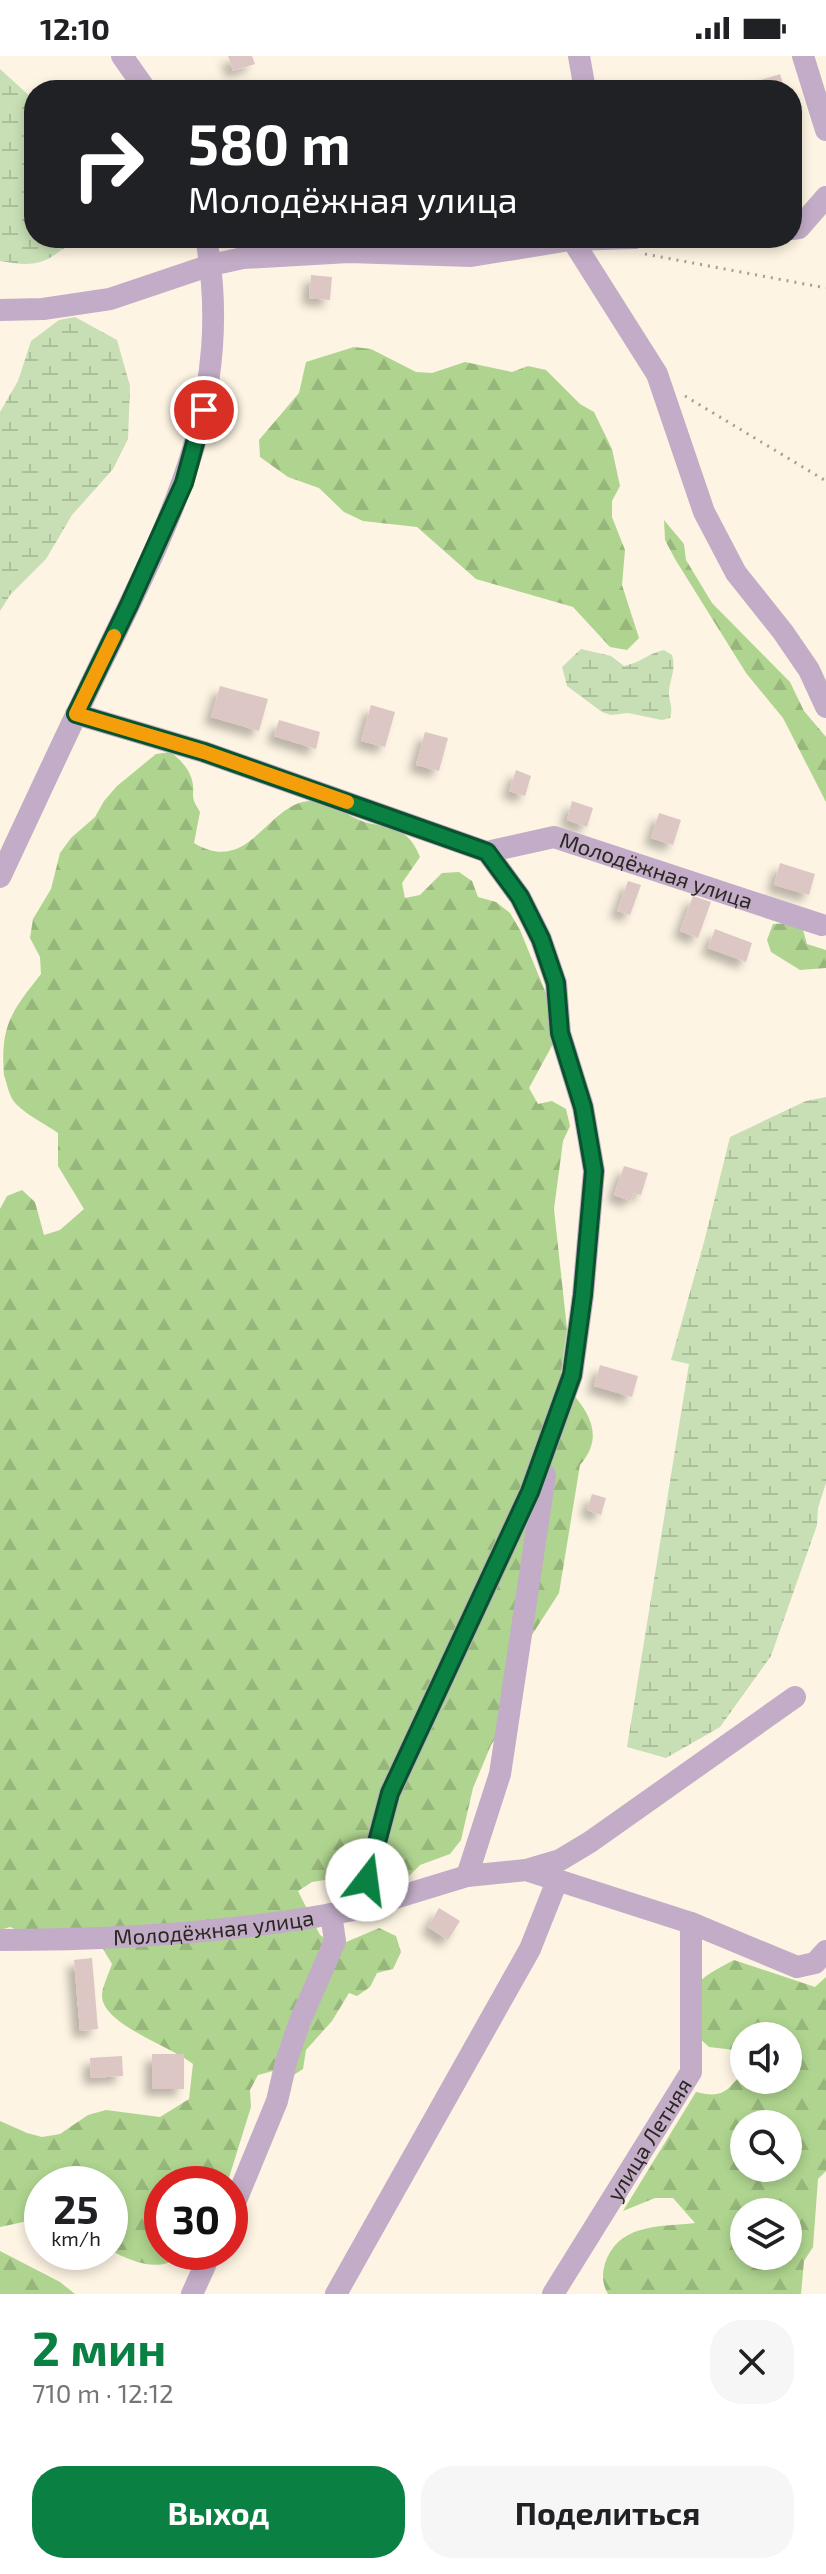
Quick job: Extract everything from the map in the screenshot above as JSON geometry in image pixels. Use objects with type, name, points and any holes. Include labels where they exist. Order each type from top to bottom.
[{"type":"street","points":[[122,56],[139,80]]},
{"type":"street","points":[[579,56],[583,80]]},
{"type":"street","points":[[803,56],[826,130]]},
{"type":"street","points":[[802,225],[826,197]]},
{"type":"street","points":[[0,877],[184,483],[200,432],[214,338],[214,292],[208,248]]},
{"type":"street","points":[[0,310],[43,309],[110,299],[211,265],[243,258],[305,253],[471,256],[518,248]]},
{"type":"street","points":[[577,248],[657,374],[704,512],[736,573],[809,670],[826,707]]},
{"type":"street","points":[[76,714],[204,752],[487,852],[520,897],[556,983],[560,1033],[583,1107],[594,1171],[572,1375],[530,1492],[390,1793],[359,1909]]},
{"type":"street","name":"Молодёжная улица","points":[[487,852],[554,837],[822,925]]},
{"type":"street","points":[[467,1876],[500,1774],[552,1430]]},
{"type":"street","points":[[526,1870],[560,1860],[590,1842],[795,1697]]},
{"type":"street","points":[[526,1870],[691,1923],[797,1967],[815,1963],[826,1951]]},
{"type":"street","name":"Молодёжная улица","points":[[0,1940],[88,1940],[283,1922],[359,1909],[467,1876],[526,1870]]},
{"type":"street","points":[[336,2294],[530,1949],[557,1881]]},
{"type":"street","points":[[248,2171],[277,2101],[300,2021],[335,1941],[331,1914]]},
{"type":"street","name":"улица Летняя","points":[[553,2294],[691,2072],[691,1923]]},
{"type":"street","points":[[192,2294],[203,2270]]},
{"type":"path","points":[[649,248],[826,288]]},
{"type":"path","points":[[657,374],[688,399],[826,481]]},
{"type":"green space","points":[[0,69],[24,91],[24,248],[65,248],[35,263],[0,261]]},
{"type":"green space","points":[[75,317],[117,340],[130,386],[128,439],[113,469],[72,515],[46,559],[10,595],[0,611],[0,412],[18,381],[31,341],[59,320]]},
{"type":"green space","points":[[354,347],[371,349],[416,372],[432,373],[465,362],[512,372],[528,366],[546,370],[580,404],[594,412],[612,449],[620,486],[612,501],[612,517],[625,550],[622,585],[639,638],[627,650],[610,647],[573,607],[476,579],[417,527],[363,521],[344,512],[319,488],[288,477],[260,457],[259,440],[299,393],[306,362]]},
{"type":"green space","points":[[664,520],[684,544],[686,560],[712,603],[790,682],[804,711],[826,737],[826,802],[783,718],[746,673],[675,559],[665,540]]},
{"type":"green space","points":[[581,649],[611,656],[624,666],[664,650],[672,655],[670,718],[662,720],[628,713],[611,715],[602,712],[567,686],[562,667]]},
{"type":"green space","points":[[171,752],[181,761],[192,780],[193,798],[200,812],[194,843],[213,851],[230,851],[244,845],[296,804],[319,802],[361,821],[393,829],[411,841],[420,857],[402,883],[405,898],[420,895],[442,873],[459,872],[472,881],[478,897],[496,902],[510,913],[554,1013],[554,1042],[529,1088],[538,1104],[552,1101],[566,1109],[570,1126],[563,1141],[554,1209],[567,1329],[560,1380],[585,1410],[593,1431],[588,1453],[580,1465],[559,1593],[521,1652],[511,1715],[491,1745],[473,1788],[461,1840],[450,1854],[420,1865],[408,1877],[392,1882],[331,1879],[312,1882],[298,1891],[320,1935],[337,1946],[379,1928],[396,1936],[401,1952],[393,1969],[377,1973],[370,1987],[357,1996],[349,1993],[332,2021],[306,2050],[303,2069],[289,2078],[273,2071],[258,2075],[250,2090],[251,2107],[233,2166],[144,2166],[144,2263],[128,2258],[128,2166],[24,2166],[24,2222],[0,2227],[0,2121],[42,2137],[60,2134],[88,2115],[106,2110],[160,2117],[189,2099],[193,2064],[124,2025],[104,2005],[102,1994],[112,1964],[103,1949],[88,1940],[45,1942],[10,1927],[0,1930],[0,1209],[7,1196],[22,1190],[35,1202],[44,1235],[60,1230],[84,1209],[58,1166],[58,1133],[20,1108],[10,1094],[4,1075],[4,1043],[15,1009],[41,974],[40,957],[30,938],[33,919],[51,889],[60,853],[71,838],[95,817],[117,786],[156,754]]},
{"type":"green space","points":[[790,923],[803,930],[807,944],[826,950],[826,968],[800,970],[771,952],[767,940],[773,924]]},
{"type":"green space","points":[[826,1097],[826,1483],[818,1508],[817,1525],[771,1656],[720,1727],[666,1758],[627,1747],[689,1364],[671,1360],[730,1137],[806,1101]]},
{"type":"green space","points":[[734,1960],[815,1987],[826,1977],[826,2171],[818,2179],[813,2247],[804,2261],[801,2294],[608,2294],[606,2290],[604,2267],[614,2247],[623,2238],[645,2229],[695,2223],[673,2198],[655,2198],[623,2211],[696,2092],[719,2094],[730,2087],[730,2094],[802,2094],[802,2022],[730,2022],[730,2049],[709,2047],[684,2024],[690,1999],[704,1978]]},
{"type":"green space","points":[[0,2251],[24,2263],[24,2270],[37,2270],[75,2294],[0,2294]]},
{"type":"building","points":[[228,56],[252,56],[255,64],[233,71]]},
{"type":"building","points":[[780,74],[782,80],[760,80]]},
{"type":"building","points":[[311,275],[332,277],[330,300],[309,298]]},
{"type":"building","points":[[220,686],[268,699],[259,731],[211,717]]},
{"type":"building","points":[[371,705],[395,712],[385,747],[361,741]]},
{"type":"building","points":[[279,720],[320,732],[316,749],[274,736]]},
{"type":"building","points":[[425,732],[448,738],[439,771],[416,765]]},
{"type":"building","points":[[516,770],[531,776],[525,796],[509,791]]},
{"type":"building","points":[[572,801],[593,808],[587,827],[567,820]]},
{"type":"building","points":[[659,813],[681,820],[673,845],[651,838]]},
{"type":"building","points":[[780,863],[815,874],[809,895],[774,885]]},
{"type":"building","points":[[628,881],[641,885],[630,915],[617,911]]},
{"type":"building","points":[[693,896],[711,902],[698,938],[680,931]]},
{"type":"building","points":[[715,929],[752,943],[746,962],[708,948]]},
{"type":"building","points":[[624,1166],[648,1173],[641,1195],[633,1193],[631,1201],[614,1195]]},
{"type":"building","points":[[600,1365],[638,1376],[632,1397],[594,1386]]},
{"type":"building","points":[[592,1494],[606,1498],[601,1515],[587,1510]]},
{"type":"building","points":[[439,1908],[460,1921],[448,1940],[428,1927]]},
{"type":"building","points":[[92,1958],[98,2029],[80,2031],[74,1960]]},
{"type":"building","points":[[152,2054],[184,2054],[184,2089],[152,2089]]},
{"type":"building","points":[[122,2056],[123,2076],[91,2078],[90,2058]]},
{"type":"slow traffic","points":[[114,636],[76,714],[204,752],[347,802]]},
{"type":"route","points":[[204,410],[184,483],[76,714],[204,752],[487,852],[520,897],[541,939],[556,983],[560,1033],[583,1107],[594,1171],[572,1375],[530,1492],[390,1793],[367,1880]]}]
